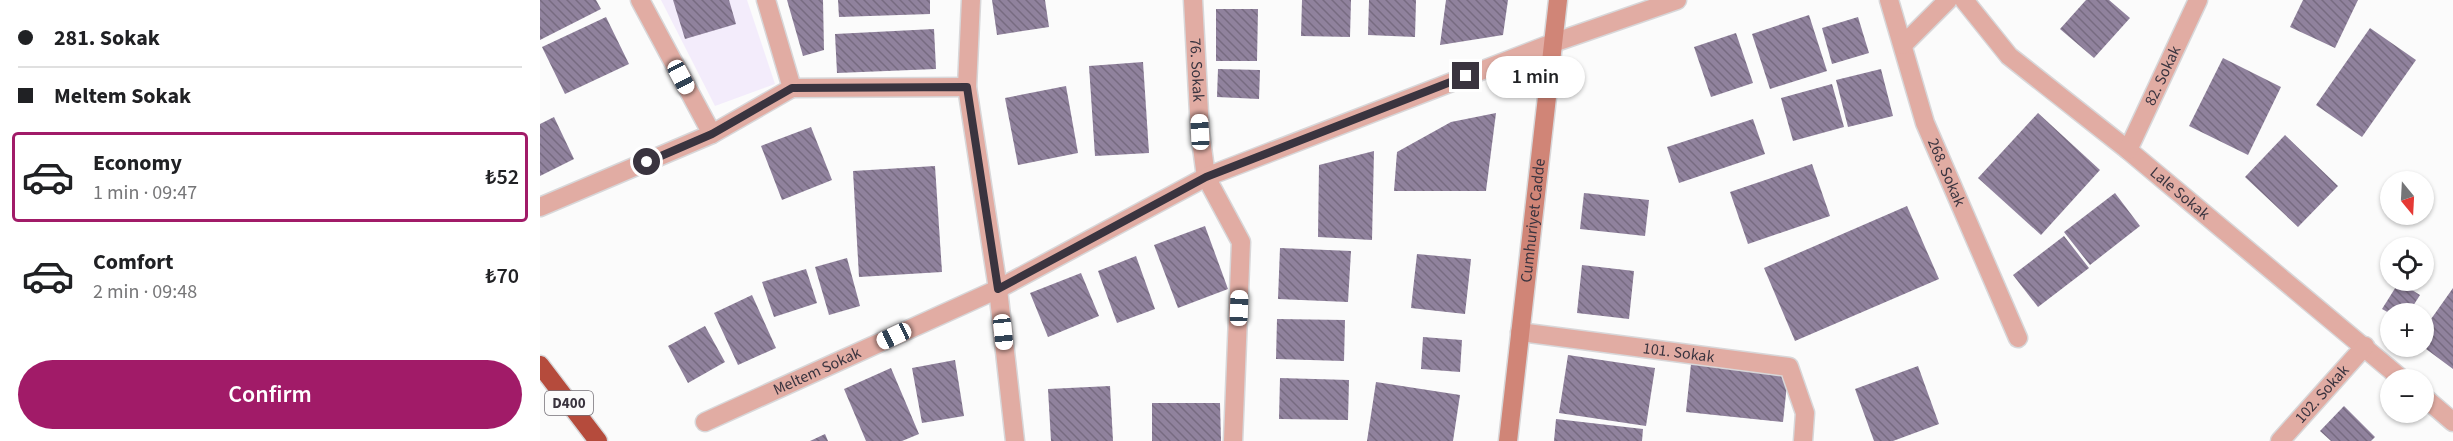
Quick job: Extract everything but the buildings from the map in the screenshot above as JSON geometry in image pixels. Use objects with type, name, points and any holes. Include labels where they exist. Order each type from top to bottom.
[{"type":"highway","name":"D400","points":[[540,365],[598,441]]},
{"type":"street","points":[[640,0],[712,134]]},
{"type":"street","points":[[766,0],[792,88]]},
{"type":"street","points":[[971,0],[967,87],[998,289],[1015,441]]},
{"type":"street","name":"76. Sokak","points":[[1193,0],[1200,132],[1206,177]]},
{"type":"street","name":"Cumhuriyet Cadde","points":[[1508,441],[1558,0]]},
{"type":"street","name":"Meltem Sokak","points":[[705,422],[998,289],[1206,177],[1553,43],[1677,0]]},
{"type":"street","name":"268. Sokak","points":[[1889,0],[1925,123],[2018,338]]},
{"type":"street","points":[[1903,45],[1948,0]]},
{"type":"street","name":"Lale Sokak","points":[[1964,0],[2009,56],[2128,150],[2391,369]]},
{"type":"street","name":"82. Sokak","points":[[2128,150],[2198,0]]},
{"type":"street","points":[[540,207],[712,134],[792,88],[967,87]]},
{"type":"street","points":[[1206,177],[1241,242],[1233,441]]},
{"type":"street","name":"101. Sokak","points":[[1521,332],[1789,367],[1805,412],[1803,441]]},
{"type":"street","name":"102. Sokak","points":[[2280,441],[2365,346]]},
{"type":"street","points":[[2434,406],[2453,422]]},
{"type":"shaded area","points":[[661,0],[747,0],[775,84],[715,106]]},
{"type":"route","points":[[647,162],[712,134],[792,88],[967,87],[998,289],[1206,177],[1466,76]]}]
